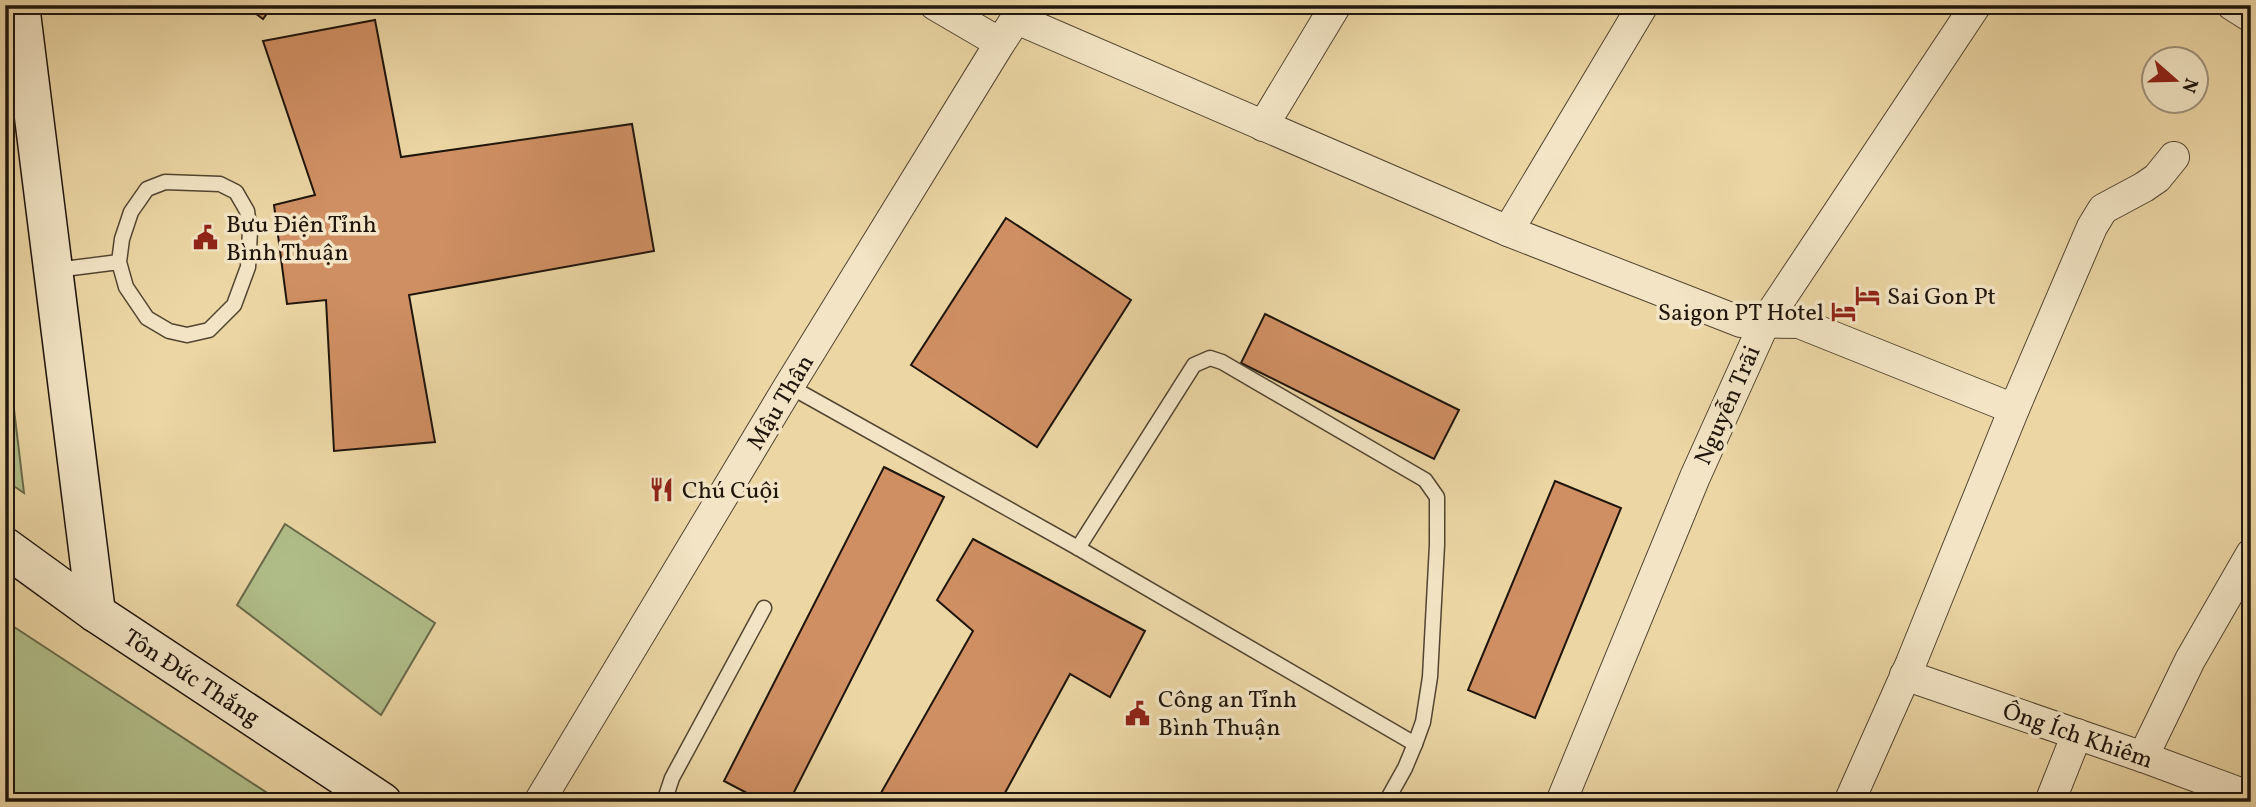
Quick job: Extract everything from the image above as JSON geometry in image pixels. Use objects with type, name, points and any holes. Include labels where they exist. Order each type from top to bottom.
[{"type":"street","points":[[20,5],[96,613]]},
{"type":"street","points":[[935,5],[1000,43]]},
{"type":"street","points":[[1263,126],[1336,5]]},
{"type":"street","points":[[1508,231],[1643,5]]},
{"type":"street","name":"Nguyễn Trãi","points":[[1561,802],[1695,477],[1764,324],[1976,5]]},
{"type":"street","points":[[2232,5],[2251,17]]},
{"type":"street","points":[[1021,12],[1263,126],[1508,231],[1741,322],[1799,323],[2014,409]]},
{"type":"street","name":"Mậu Thân","points":[[539,802],[789,386],[1021,12]]},
{"type":"street","points":[[1849,802],[1905,675],[2092,227],[2103,209],[2157,178],[2174,157]]},
{"type":"street","name":"Tôn Đức Thắng","points":[[5,547],[96,613],[382,802]]},
{"type":"street","points":[[2143,757],[2190,660],[2251,554]]},
{"type":"street","name":"Ông Ích Khiêm","points":[[1905,675],[2251,797]]},
{"type":"street","points":[[2050,802],[2077,734]]},
{"type":"lane","points":[[164,182],[220,184],[236,192],[247,211],[250,231],[248,267],[234,305],[209,330],[187,335],[169,331],[147,318],[126,287],[119,262],[122,239],[131,212],[146,189],[164,182]]},
{"type":"lane","points":[[53,270],[119,262]]},
{"type":"lane","points":[[1078,548],[1194,365],[1210,358],[1222,362],[1425,480],[1437,497],[1430,677],[1423,722],[1405,768],[1386,802]]},
{"type":"lane","points":[[789,386],[1078,548],[1415,744]]},
{"type":"lane","points":[[664,802],[672,778],[764,608]]},
{"type":"green space","points":[[5,334],[24,493],[5,480]]},
{"type":"green space","points":[[285,524],[435,623],[381,715],[237,605]]},
{"type":"green space","points":[[5,621],[281,802],[5,802]]},
{"type":"building","points":[[244,5],[273,5],[263,19]]},
{"type":"building","points":[[375,20],[401,157],[632,124],[654,251],[409,295],[435,442],[334,451],[326,300],[287,304],[274,205],[315,195],[263,41]]},
{"type":"building","points":[[1006,218],[1131,300],[1037,447],[911,365]]},
{"type":"building","points":[[1265,314],[1459,410],[1434,459],[1241,363]]},
{"type":"building","points":[[884,467],[944,497],[789,802],[764,802],[724,781]]},
{"type":"building","points":[[1555,481],[1621,508],[1535,718],[1468,690]]},
{"type":"building","points":[[973,539],[1145,631],[1110,697],[1070,674],[1000,802],[896,802],[881,793],[973,631],[937,600]]},
{"type":"place","name":"Bưu Điện Tỉnh Bình Thuận","points":[[206,238]]},
{"type":"place","name":"Sai Gon Pt","points":[[1867,296]]},
{"type":"place","name":"Saigon PT Hotel","points":[[1844,312]]},
{"type":"place","name":"Chú Cuội","points":[[662,490]]},
{"type":"place","name":"Công an Tỉnh Bình Thuận","points":[[1138,713]]}]
